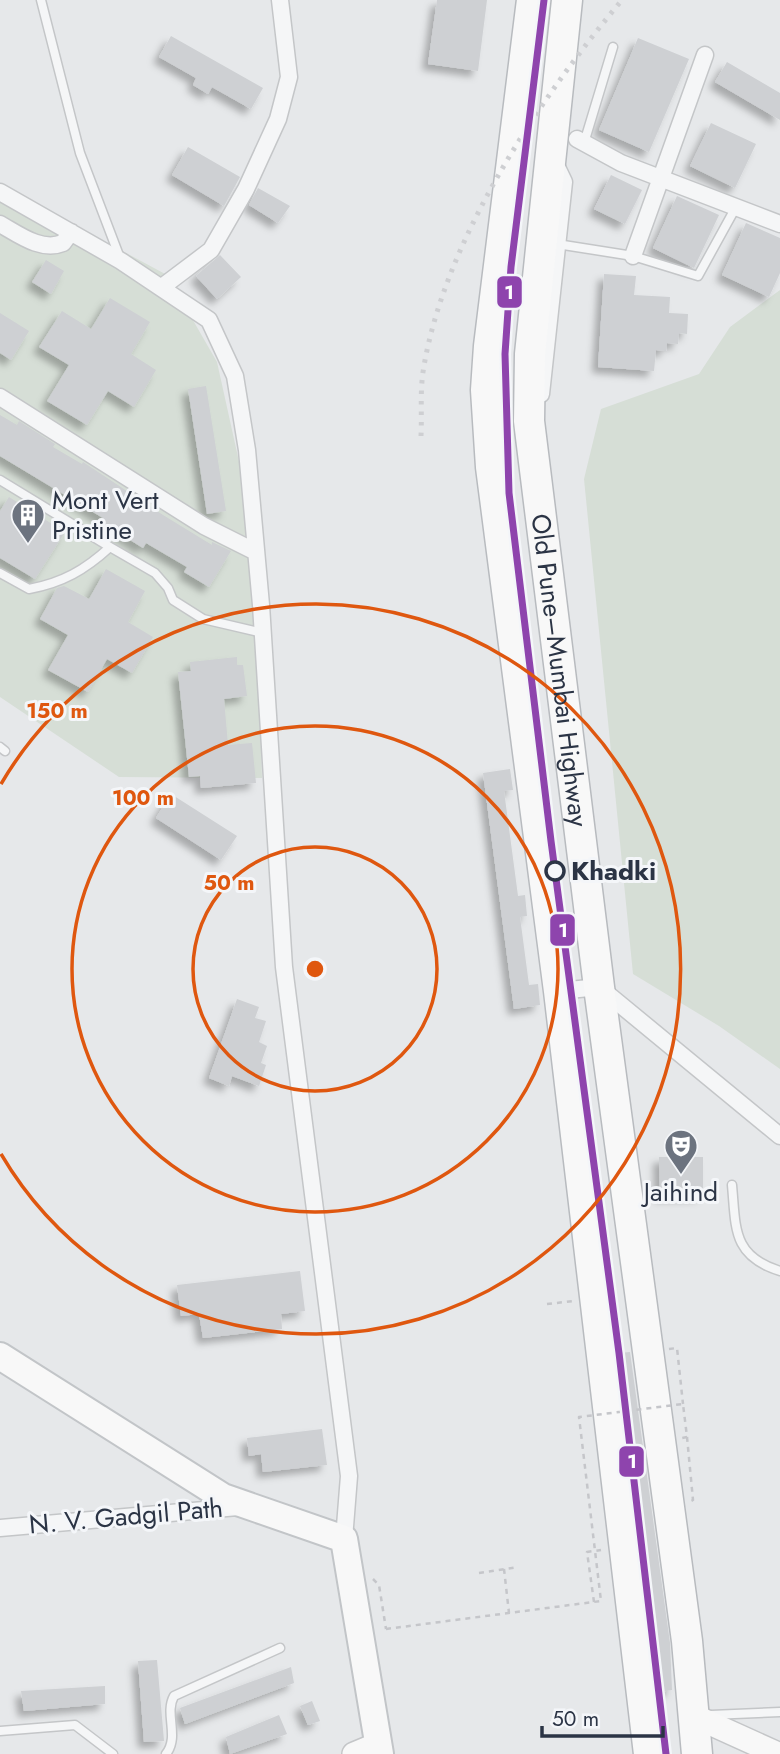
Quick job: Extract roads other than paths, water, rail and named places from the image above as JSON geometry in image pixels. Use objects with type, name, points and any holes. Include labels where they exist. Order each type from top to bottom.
[{"type":"highway","name":"Old Pune–Mumbai Highway","points":[[532,0],[486,390],[491,467],[559,991],[594,1299],[618,1473],[649,1754]]},
{"type":"highway","name":"Old Pune–Mumbai Highway","points":[[568,0],[551,156],[550,243],[530,354],[529,421],[697,1754]]},
{"type":"highway","points":[[523,77],[559,82]]},
{"type":"main road","points":[[0,1336],[232,1483],[252,1505]]},
{"type":"main road","points":[[0,1356],[223,1497],[344,1539],[370,1751]]},
{"type":"street","points":[[162,287],[211,250],[246,189],[278,119],[289,77],[280,0]]},
{"type":"street","points":[[634,256],[705,55]]},
{"type":"street","points":[[581,141],[621,163],[780,224]]},
{"type":"street","points":[[0,192],[121,261],[209,320],[235,376],[247,450],[263,634],[284,967],[349,1476],[344,1539]]},
{"type":"street","points":[[0,223],[30,241],[52,246],[63,243],[71,232]]},
{"type":"street","points":[[0,397],[204,526],[256,551]]},
{"type":"street","points":[[559,991],[599,987],[780,1136]]},
{"type":"street","name":"N. V. Gadgil Path","points":[[0,1528],[252,1505]]},
{"type":"street","points":[[694,1716],[778,1754]]},
{"type":"lane","points":[[41,0],[80,153],[121,261]]},
{"type":"lane","points":[[581,141],[613,47]]},
{"type":"lane","points":[[550,243],[634,256],[698,276],[736,207]]},
{"type":"lane","points":[[0,480],[155,573],[168,588],[173,600],[203,619],[263,634]]},
{"type":"lane","points":[[0,573],[29,589],[49,585],[87,569],[110,547]]},
{"type":"lane","points":[[732,1185],[737,1236],[743,1247],[754,1259],[780,1271]]},
{"type":"lane","points":[[166,1754],[173,1734],[170,1705],[174,1696],[280,1648]]},
{"type":"lane","points":[[694,1716],[780,1712]]},
{"type":"lane","points":[[0,1731],[75,1725],[113,1754]]},
{"type":"railway","points":[[421,436],[422,380],[434,323],[451,273],[473,223],[528,127],[590,39],[622,0]]},
{"type":"place","name":"Mont Vert Pristine","points":[[28,545]]},
{"type":"place","name":"Khadki","points":[[555,871]]},
{"type":"place","name":"Jaihind","points":[[681,1176]]}]
